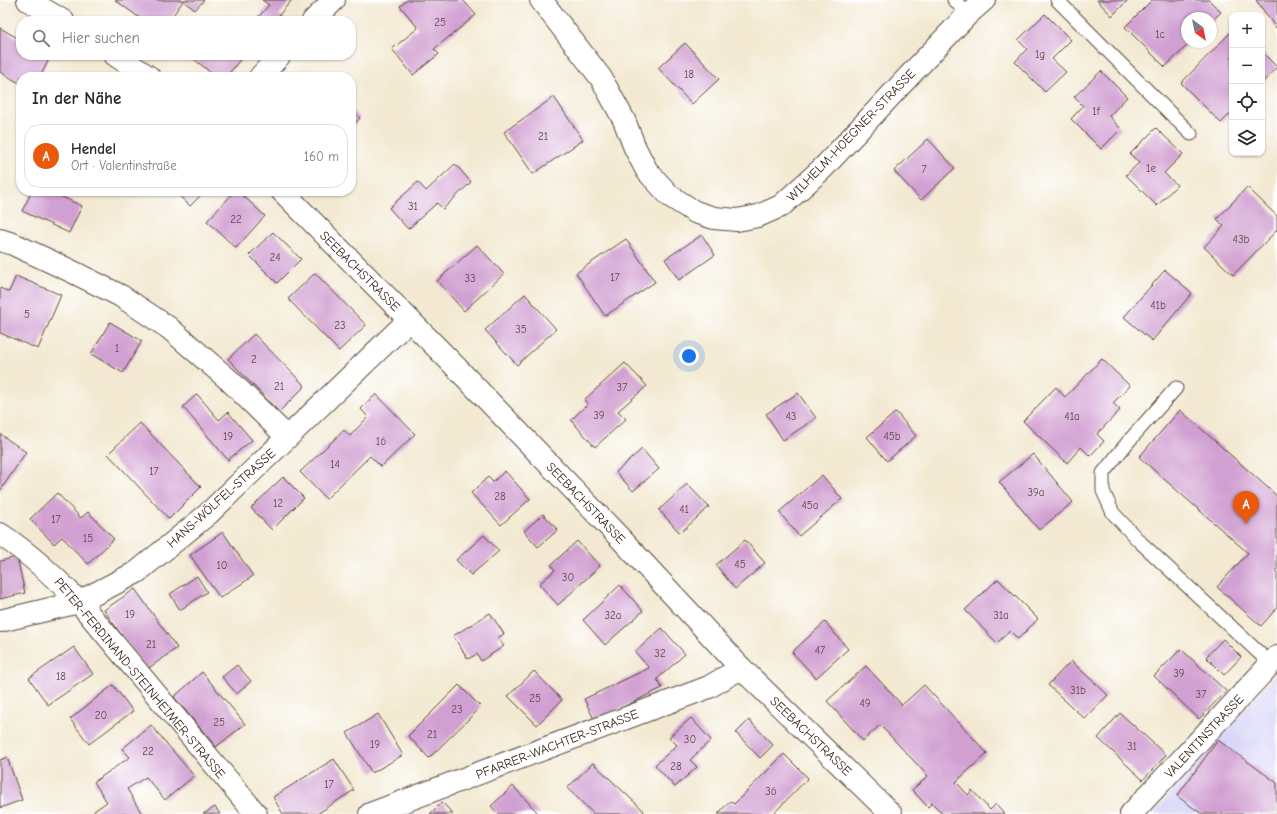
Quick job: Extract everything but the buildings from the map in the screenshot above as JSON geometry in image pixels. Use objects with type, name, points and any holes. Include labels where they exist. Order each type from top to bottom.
[{"type":"street","points":[[28,0],[55,16]]},
{"type":"street","points":[[319,16],[334,0]]},
{"type":"street","name":"WILHELM-HOEGNER-STRASSE","points":[[541,0],[601,78],[624,120],[635,148],[647,171],[670,196],[695,212],[714,218],[737,220],[758,216],[781,206],[823,168],[961,7],[984,0]]},
{"type":"street","points":[[123,60],[141,72]]},
{"type":"street","points":[[265,72],[275,60]]},
{"type":"street","name":"SEEBACHSTRASSE","points":[[287,196],[616,533],[741,668],[891,814]]},
{"type":"street","points":[[0,240],[35,254],[121,296],[169,328],[229,380],[287,437]]},
{"type":"street","name":"HANS-WÖLFEL-STRASSE","points":[[0,621],[79,602],[137,572],[208,514],[409,320]]},
{"type":"street","name":"PETER-FERDINAND-STEINHEIMER-STRASSE","points":[[0,534],[52,574],[79,602],[256,814]]},
{"type":"street","name":"VALENTINSTRASSE","points":[[1131,814],[1274,660]]},
{"type":"street","name":"PFARRER-WACHTER-STRASSE","points":[[370,814],[709,687],[741,668]]},
{"type":"lane","points":[[1057,0],[1191,134]]},
{"type":"lane","points":[[1176,388],[1128,442],[1103,473],[1103,491],[1113,513],[1138,540],[1274,660]]},
{"type":"shaded area","points":[[1277,672],[1277,814],[1153,814]]},
{"type":"place","name":"Hendel","points":[[1246,524]]}]
